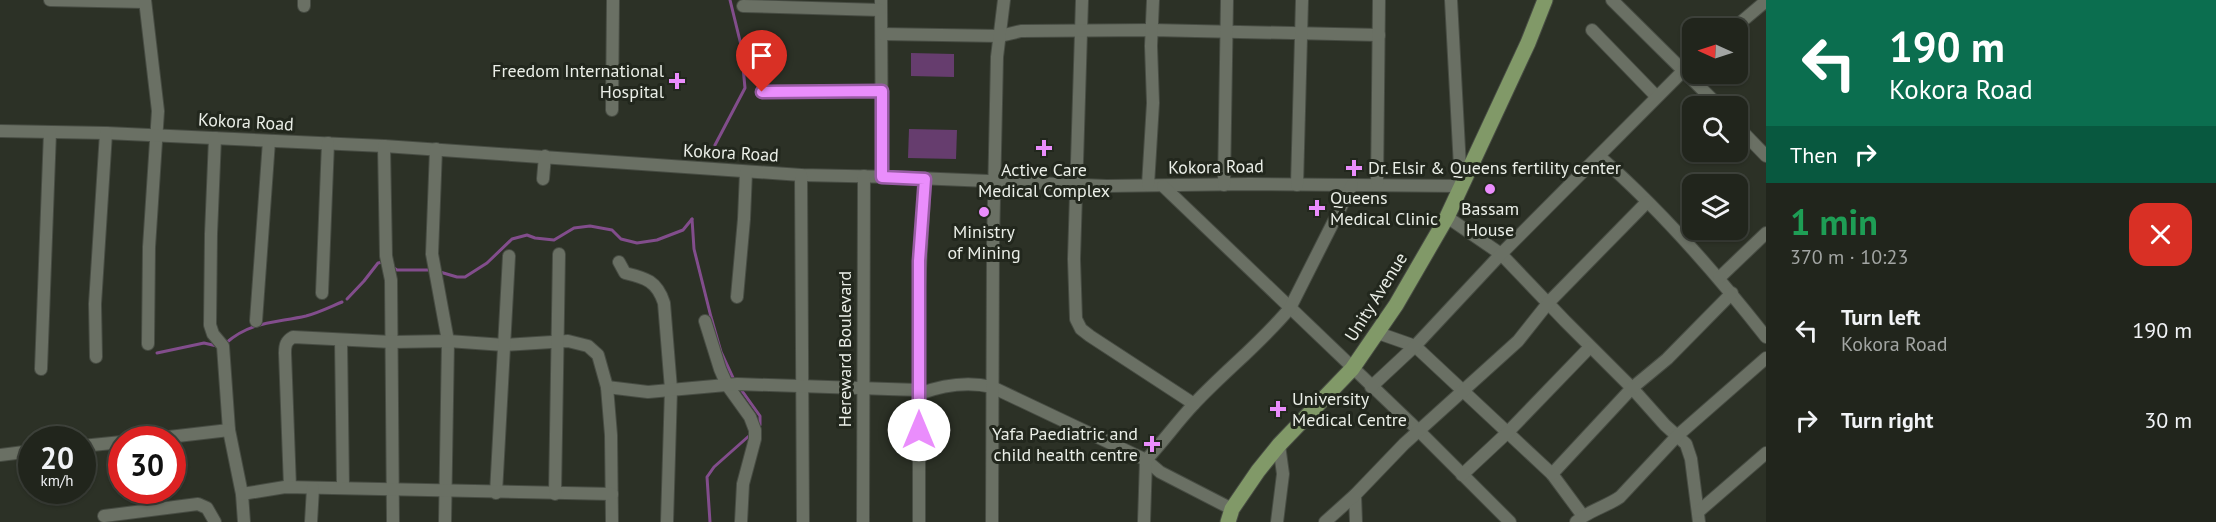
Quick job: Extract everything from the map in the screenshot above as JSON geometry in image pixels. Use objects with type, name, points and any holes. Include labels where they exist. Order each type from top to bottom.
[{"type":"main road","name":"Unity Avenue","points":[[1230,515],[1258,471],[1279,445],[1352,369],[1378,333],[1448,217],[1528,43],[1545,0]]},
{"type":"street","points":[[50,0],[145,1],[157,97],[158,136],[149,247],[148,344]]},
{"type":"street","points":[[612,110],[613,0]]},
{"type":"street","points":[[992,522],[993,245],[997,57],[1004,0]]},
{"type":"street","points":[[1082,0],[1074,259],[1076,319],[1081,328],[1194,404]]},
{"type":"street","points":[[1148,185],[1153,103],[1154,0]]},
{"type":"street","points":[[1224,185],[1227,0]]},
{"type":"street","points":[[1297,185],[1302,0]]},
{"type":"street","points":[[1377,185],[1378,0]]},
{"type":"street","points":[[1451,0],[1461,186]]},
{"type":"street","points":[[1612,0],[1682,60]]},
{"type":"street","points":[[1746,18],[1766,1]]},
{"type":"street","points":[[743,6],[881,5],[882,177]]},
{"type":"street","points":[[882,34],[1000,36],[1021,31],[1152,30],[1379,35]]},
{"type":"street","points":[[1592,30],[1656,96]]},
{"type":"street","points":[[1371,387],[1415,346],[1501,254],[1682,71]]},
{"type":"street","points":[[1702,84],[1711,96]]},
{"type":"street","points":[[762,92],[882,91]]},
{"type":"street","name":"Kokora Road","points":[[0,132],[106,133],[384,146],[801,175],[1076,185],[1461,186]]},
{"type":"street","points":[[41,369],[50,132]]},
{"type":"street","points":[[96,357],[94,304],[106,133]]},
{"type":"street","points":[[1748,137],[1766,156]]},
{"type":"street","points":[[215,138],[210,325],[213,334],[223,346],[229,430],[242,494],[244,522]]},
{"type":"street","points":[[256,321],[269,141]]},
{"type":"street","points":[[322,293],[328,143]]},
{"type":"street","points":[[384,146],[386,255],[392,280],[393,522]]},
{"type":"street","points":[[436,149],[432,254],[448,341],[445,522]]},
{"type":"street","points":[[543,179],[545,156]]},
{"type":"street","points":[[1599,156],[1689,243],[1766,337]]},
{"type":"street","points":[[737,297],[746,172]]},
{"type":"street","points":[[801,175],[802,522]]},
{"type":"street","name":"Hereward Boulevard","points":[[863,522],[864,177]]},
{"type":"street","points":[[919,522],[919,261],[925,179]]},
{"type":"street","points":[[1144,522],[1146,460],[1194,404],[1276,325],[1290,308],[1352,185]]},
{"type":"street","points":[[1163,186],[1419,431],[1504,520]]},
{"type":"street","points":[[1325,522],[1462,390],[1493,366],[1518,341],[1549,302],[1647,202]]},
{"type":"street","points":[[1448,217],[1501,254],[1686,444],[1691,459],[1698,517]]},
{"type":"street","points":[[1719,278],[1766,233]]},
{"type":"street","points":[[555,494],[558,254]]},
{"type":"street","points":[[496,493],[509,256]]},
{"type":"street","points":[[619,262],[625,273],[651,282],[660,291],[664,303],[670,389],[667,522]]},
{"type":"street","points":[[1552,474],[1632,388],[1667,359],[1732,293]]},
{"type":"street","points":[[705,321],[727,385],[750,417],[755,430],[755,439],[744,478],[741,522]]},
{"type":"street","points":[[1378,333],[1415,346],[1552,474],[1580,519],[1620,496],[1677,436],[1766,358]]},
{"type":"street","points":[[290,487],[286,343],[293,338],[392,342],[448,341],[504,345],[568,341],[588,346],[598,355],[607,387],[611,435],[612,522]]},
{"type":"street","points":[[340,340],[343,488]]},
{"type":"street","points":[[1462,475],[1508,432],[1590,347]]},
{"type":"street","points":[[607,387],[648,392],[727,385],[862,388],[919,392],[957,384],[978,384],[992,387],[1146,460],[1160,472],[1230,515]]},
{"type":"street","points":[[186,435],[229,430]]},
{"type":"street","points":[[1277,522],[1283,474],[1279,445]]},
{"type":"street","points":[[0,455],[18,453]]},
{"type":"street","points":[[1698,517],[1766,453]]},
{"type":"street","points":[[242,494],[290,487],[612,494]]},
{"type":"street","points":[[311,522],[312,488]]},
{"type":"street","points":[[1355,495],[1356,522]]},
{"type":"street","points":[[104,516],[145,516],[204,505],[215,522]]},
{"type":"shaded area","points":[[911,53],[954,54],[954,77],[911,76]]},
{"type":"shaded area","points":[[909,129],[957,130],[956,159],[908,158]]},
{"type":"waterway","points":[[715,145],[745,88],[741,45],[730,0]]},
{"type":"waterway","points":[[692,219],[694,249],[711,317],[721,352],[734,380]]},
{"type":"waterway","points":[[440,272],[465,277],[487,263],[512,239],[527,235],[554,240],[574,228],[590,226],[612,230],[621,239],[637,243],[657,240],[683,230],[692,219]]},
{"type":"waterway","points":[[347,299],[378,263],[383,262]]},
{"type":"waterway","points":[[394,268],[397,270],[431,270]]},
{"type":"waterway","points":[[226,343],[245,330],[310,315],[342,302]]},
{"type":"waterway","points":[[157,353],[204,343],[217,346]]},
{"type":"waterway","points":[[740,388],[760,416],[760,425],[757,428]]},
{"type":"waterway","points":[[710,522],[707,477],[714,467],[750,435]]},
{"type":"place","name":"Freedom International Hospital","points":[[677,81]]},
{"type":"place","name":"Active Care Medical Complex","points":[[1044,148]]},
{"type":"place","name":"Dr. Elsir & Queens fertility center","points":[[1354,168]]},
{"type":"place","name":"Bassam House","points":[[1490,189]]},
{"type":"place","name":"Queens Medical Clinic","points":[[1317,208]]},
{"type":"place","name":"Ministry of Mining","points":[[984,212]]},
{"type":"place","name":"University Medical Centre","points":[[1278,409]]},
{"type":"place","name":"Yafa Paediatric and child health centre","points":[[1152,444]]},
{"type":"route","points":[[762,92],[882,91],[882,177],[925,179],[919,261],[919,430]]}]
